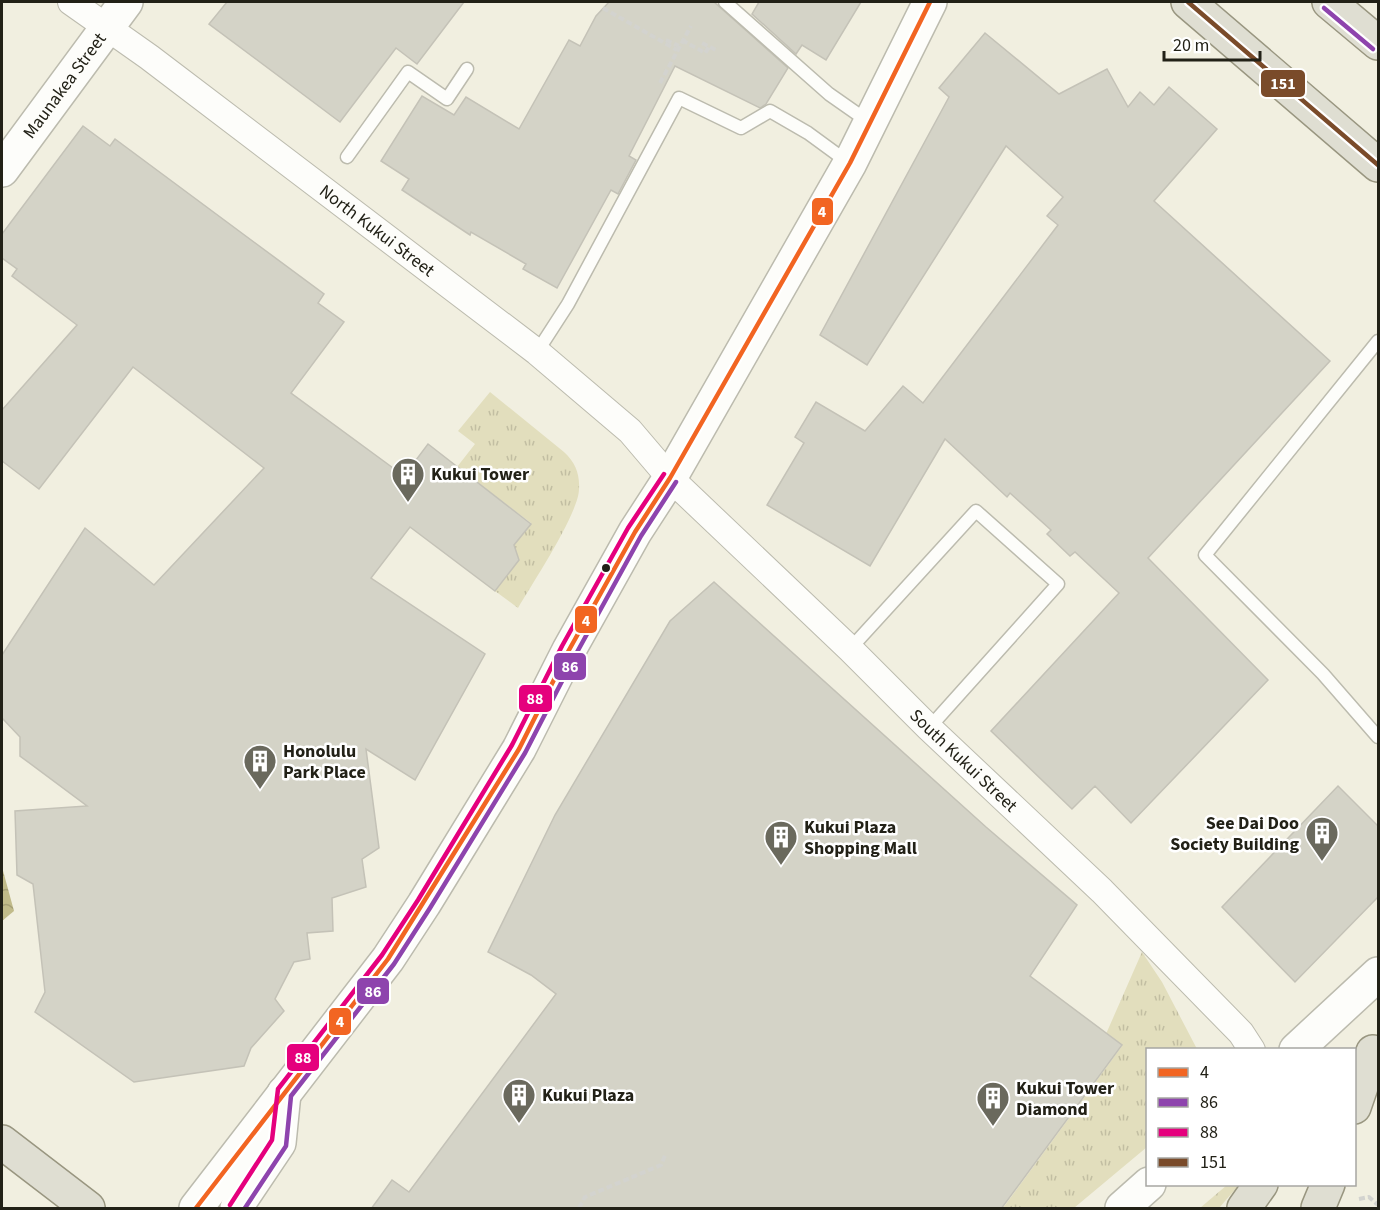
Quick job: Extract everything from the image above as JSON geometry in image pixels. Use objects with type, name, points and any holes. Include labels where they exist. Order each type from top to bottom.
[{"type":"main road","name":"Maunakea Street","points":[[2,170],[126,2]]},
{"type":"main road","points":[[196,1209],[388,959],[519,749],[569,650],[635,532],[670,478],[850,163],[930,2]]},
{"type":"main road","points":[[1188,2],[1378,165]]},
{"type":"main road","points":[[1329,2],[1378,43]]},
{"type":"main road","points":[[1298,1048],[1378,974]]},
{"type":"main road","points":[[1356,1100],[1369,1057]]},
{"type":"main road","points":[[237,1209],[279,1143],[284,1093]]},
{"type":"main road","points":[[2,1142],[88,1209]]},
{"type":"main road","points":[[1122,1209],[1148,1186]]},
{"type":"main road","points":[[1244,1209],[1260,1186]]},
{"type":"main road","points":[[1318,1209],[1328,1186]]},
{"type":"street","name":"North Kukui Street","points":[[71,2],[149,57],[537,351],[630,431],[670,478]]},
{"type":"street","name":"South Kukui Street","points":[[670,478],[1102,891],[1241,1033],[1251,1048]]},
{"type":"lane","points":[[725,2],[829,94],[870,122]]},
{"type":"lane","points":[[347,157],[408,72],[447,99],[467,69]]},
{"type":"lane","points":[[537,351],[568,304],[679,98],[741,128],[770,111],[808,133],[850,163]]},
{"type":"lane","points":[[1378,341],[1205,555],[1323,674],[1378,737]]},
{"type":"lane","points":[[850,649],[976,511],[1058,584],[929,728]]},
{"type":"path","points":[[603,8],[677,50]]},
{"type":"path","points":[[677,50],[691,26]]},
{"type":"path","points":[[669,40],[677,50]]},
{"type":"path","points":[[682,40],[705,53],[709,47]]},
{"type":"path","points":[[702,43],[716,50]]},
{"type":"path","points":[[579,1209],[585,1197],[661,1165],[666,1153]]},
{"type":"green space","points":[[490,392],[564,452],[574,464],[579,478],[577,500],[571,514],[554,548],[518,608],[495,591],[517,562],[511,548],[531,523],[457,467],[475,444],[458,431]]},
{"type":"green space","points":[[1142,952],[1162,982],[1196,1048],[1146,1048],[1146,1148],[1074,1208],[1003,1208],[1122,1046],[1106,1034]]},
{"type":"green space","points":[[1226,1186],[1238,1186],[1219,1208],[1200,1208]]},
{"type":"water","points":[[2,867],[14,911],[2,921]]},
{"type":"building","points":[[227,2],[464,2],[417,64],[396,48],[340,122],[209,24]]},
{"type":"building","points":[[609,2],[714,2],[788,68],[766,104],[760,108],[675,66],[629,156],[636,160],[618,194],[611,190],[557,288],[523,269],[526,264],[471,232],[470,235],[402,190],[409,179],[381,161],[422,96],[454,115],[466,97],[519,129],[569,40],[580,46],[596,16]]},
{"type":"building","points":[[759,2],[861,2],[826,60],[802,45],[796,54],[752,14]]},
{"type":"building","points":[[985,33],[1059,94],[1107,69],[1128,107],[1140,92],[1154,105],[1169,87],[1217,129],[1154,201],[1330,361],[1148,558],[1268,680],[1131,823],[1095,786],[1072,809],[991,731],[1119,593],[1075,552],[1070,556],[1047,534],[1051,530],[1010,493],[1007,497],[945,439],[870,566],[767,505],[804,443],[795,437],[816,402],[865,431],[903,386],[923,403],[1058,225],[1047,216],[1063,197],[1006,146],[867,365],[820,335],[949,97],[939,88]]},
{"type":"building","points":[[83,126],[110,146],[115,139],[324,294],[318,303],[344,322],[291,393],[404,476],[428,444],[531,524],[514,545],[519,560],[495,591],[410,527],[371,578],[485,654],[415,780],[366,749],[379,848],[362,859],[366,887],[332,898],[333,931],[307,933],[310,959],[294,962],[275,999],[284,1011],[251,1048],[244,1066],[134,1082],[35,1012],[45,992],[33,884],[17,875],[15,811],[87,806],[20,756],[20,737],[2,718],[2,655],[85,528],[154,585],[264,468],[133,367],[39,489],[2,461],[2,410],[77,325],[12,276],[17,269],[2,258],[2,234]]},
{"type":"building","name":"Kukui Plaza Shopping Mall","points":[[714,582],[986,827],[1077,905],[1030,976],[1122,1045],[1001,1209],[371,1209],[392,1180],[409,1192],[556,994],[531,975],[488,952],[555,815],[670,621]]},
{"type":"building","name":"See Dai Doo Society Building","points":[[1338,786],[1378,826],[1378,897],[1295,982],[1222,907]]},
{"type":"transit line","name":"4","points":[[196,1208],[388,959],[519,749],[569,650],[635,532],[670,478],[850,163],[930,2]]},
{"type":"transit line","name":"151","points":[[1188,2],[1378,165]]},
{"type":"transit line","name":"86","points":[[1324,8],[1373,49]]},
{"type":"transit line","name":"88","points":[[230,1205],[272,1140],[278,1089],[382,955],[418,900],[512,745],[562,646],[628,528],[664,474]]},
{"type":"transit line","name":"86","points":[[245,1208],[286,1146],[291,1096],[394,964],[430,908],[525,753],[641,536],[676,482]]},
{"type":"place","name":"Kukui Tower","points":[[408,503]]},
{"type":"place","name":"Honolulu Park Place","points":[[260,790]]},
{"type":"place","name":"See Dai Doo Society Building","points":[[1322,862]]},
{"type":"place","name":"Kukui Plaza Shopping Mall","points":[[781,866]]},
{"type":"place","name":"Kukui Plaza","points":[[519,1124]]},
{"type":"place","name":"Kukui Tower Diamond","points":[[993,1127]]}]
